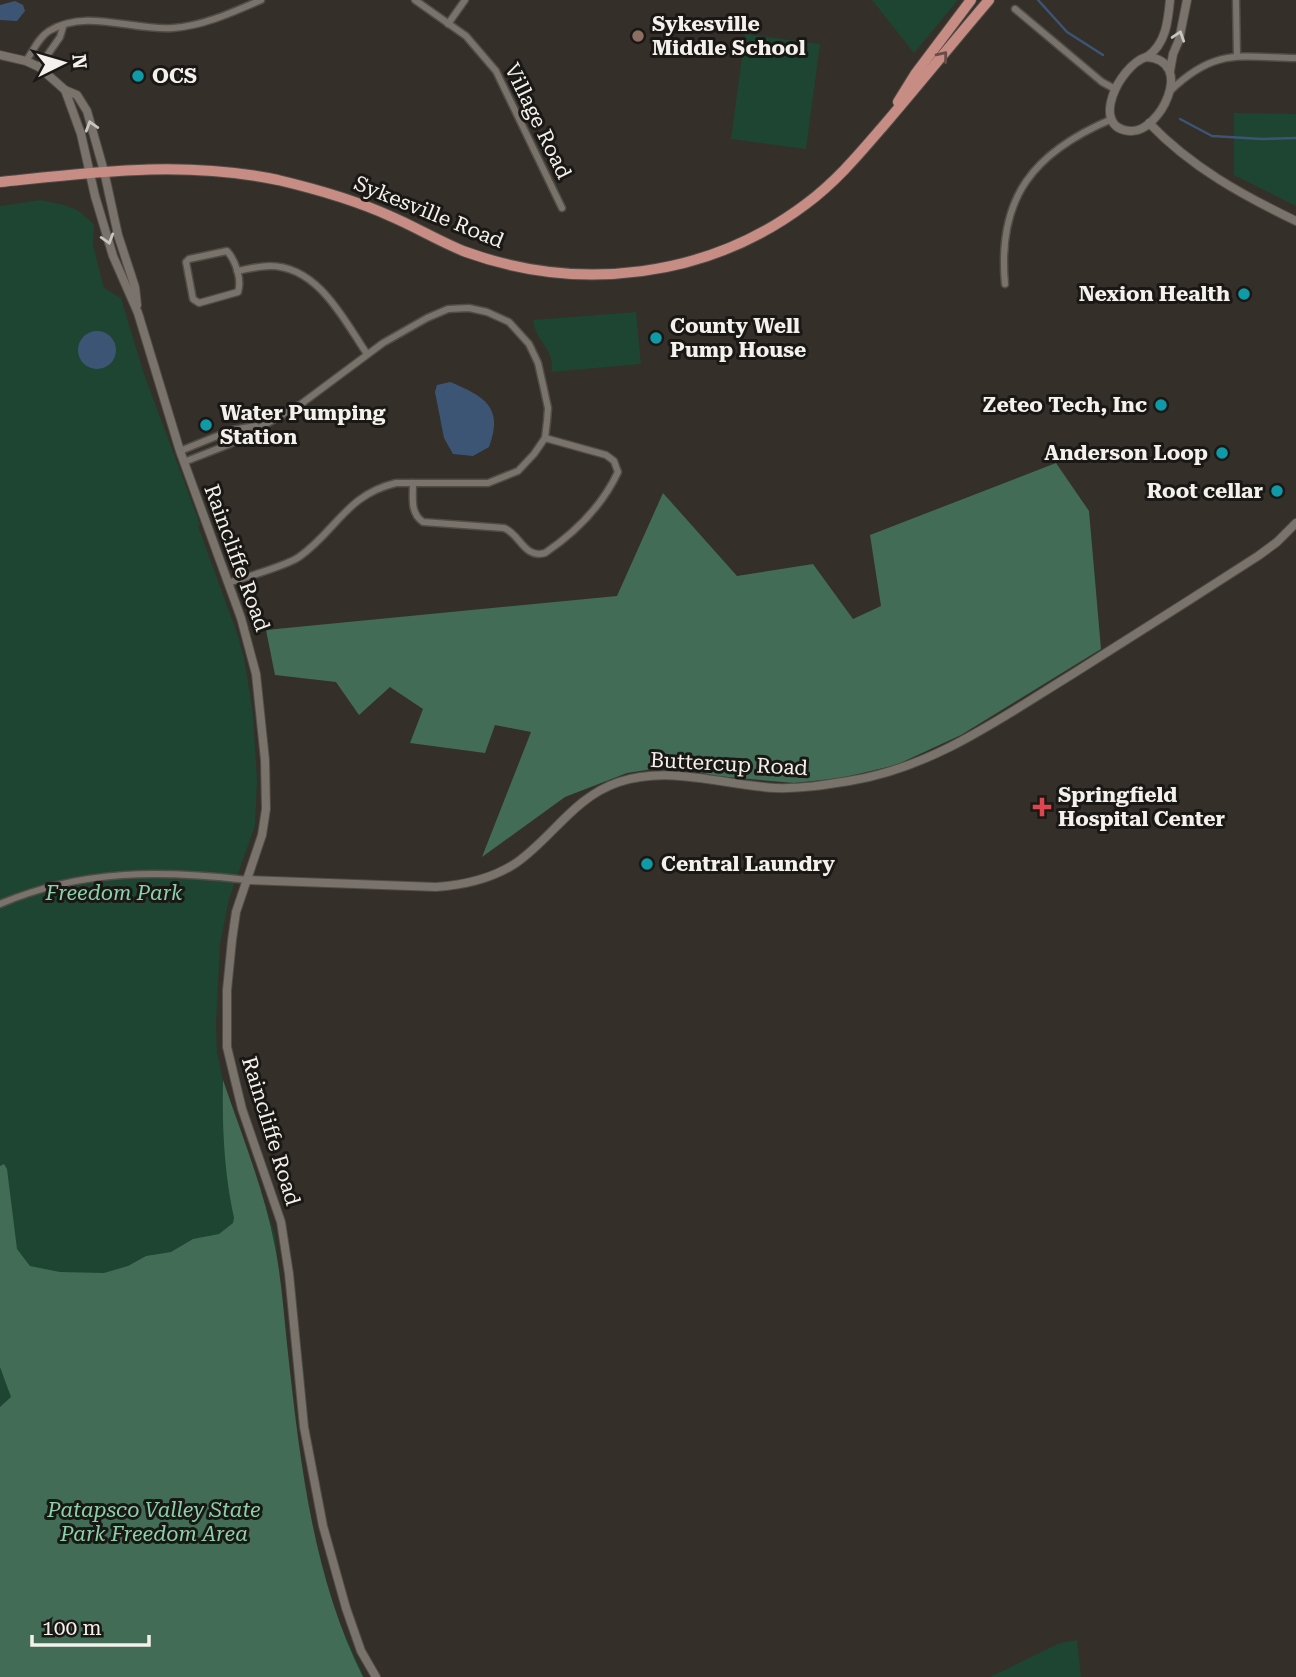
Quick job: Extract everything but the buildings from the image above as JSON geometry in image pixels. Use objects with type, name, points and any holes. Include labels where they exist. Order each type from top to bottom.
[{"type":"main road","name":"Sykesville Road","points":[[883,126],[916,73],[971,0]]},
{"type":"main road","name":"Sykesville Road","points":[[0,182],[136,168],[191,168],[277,180],[366,205],[462,250],[504,264],[562,274],[627,274],[689,262],[738,244],[796,211],[852,163],[989,0]]},
{"type":"street","points":[[26,61],[51,30],[86,20],[164,29],[178,28],[200,24],[261,0]]},
{"type":"street","name":"Village Road","points":[[415,0],[466,36],[496,71],[562,208]]},
{"type":"street","points":[[448,24],[465,0]]},
{"type":"street","points":[[1170,0],[1163,38],[1153,52],[1131,66],[1115,89],[1110,104],[1112,119],[1121,129],[1130,131],[1143,128],[1164,103],[1170,91],[1200,65],[1237,56],[1296,58]]},
{"type":"street","points":[[1170,91],[1173,54],[1188,0]]},
{"type":"street","points":[[1236,0],[1237,56]]},
{"type":"street","points":[[1015,9],[1102,82],[1115,89]]},
{"type":"street","points":[[39,67],[60,37],[63,27]]},
{"type":"street","name":"Raincliffe Road","points":[[0,55],[39,67],[65,90],[76,94],[87,111],[118,234],[180,451],[253,655],[265,760],[265,823],[236,912],[227,990],[227,1047],[242,1109],[281,1222],[289,1274],[304,1427],[323,1526],[361,1651],[376,1677]]},
{"type":"street","points":[[1146,57],[1160,60],[1170,71]]},
{"type":"street","name":"Raincliffe Road","points":[[65,90],[81,134],[113,256],[142,311]]},
{"type":"street","points":[[1005,284],[1003,261],[1006,223],[1025,181],[1054,150],[1112,119]]},
{"type":"street","points":[[1149,123],[1168,143],[1228,187],[1296,221]]},
{"type":"street","points":[[227,251],[237,271],[240,288],[238,292],[199,303],[193,299],[186,266],[189,259],[227,251]]},
{"type":"street","points":[[237,271],[270,266],[286,268],[303,275],[319,288],[367,354]]},
{"type":"street","points":[[184,462],[238,440],[301,404],[367,354],[427,318],[448,309],[469,308],[509,322],[529,344],[538,363],[548,408],[545,438],[518,471],[503,478],[478,483],[396,483],[370,492],[345,510],[313,546],[296,559],[228,583]]},
{"type":"street","points":[[180,451],[233,430],[261,425]]},
{"type":"street","points":[[413,483],[413,509],[419,520],[429,524],[504,528],[512,531],[530,552],[545,554],[591,514],[609,492],[618,472],[614,461],[606,455],[545,438]]},
{"type":"street","name":"Buttercup Road","points":[[0,904],[55,885],[135,873],[436,887],[459,885],[491,876],[514,863],[585,799],[617,782],[632,778],[678,775],[746,785],[799,787],[867,778],[906,767],[959,743],[1087,664],[1258,556],[1278,542],[1296,523]]},
{"type":"green space","points":[[872,0],[958,0],[914,53]]},
{"type":"green space","points":[[745,34],[820,44],[806,149],[731,139]]},
{"type":"green space","points":[[1234,113],[1296,114],[1296,206],[1234,175]]},
{"type":"green space","name":"Patapsco Valley State Park Freedom Area","points":[[41,200],[76,209],[94,225],[93,245],[104,288],[121,298],[144,374],[200,524],[198,526],[244,658],[253,713],[257,780],[255,826],[229,899],[220,944],[217,1052],[223,1080],[275,1235],[291,1404],[311,1524],[336,1615],[364,1677],[0,1677],[0,206]]},
{"type":"green space","points":[[636,312],[641,364],[551,372],[551,358],[533,320]]},
{"type":"green space","points":[[1056,463],[1089,511],[1101,649],[961,735],[896,765],[841,778],[794,783],[716,776],[672,766],[627,773],[565,797],[482,857],[531,732],[495,725],[485,753],[410,743],[423,709],[390,687],[359,715],[336,682],[275,675],[266,630],[617,596],[663,493],[737,576],[813,564],[853,619],[881,606],[870,535]]},
{"type":"green space","points":[[223,1080],[259,1183],[275,1247],[298,1436],[320,1559],[346,1639],[363,1677],[0,1677],[0,1407],[11,1397],[0,1367],[0,1166],[4,1164],[7,1169],[17,1249],[30,1266],[60,1272],[104,1273],[128,1266],[146,1256],[171,1252],[193,1239],[219,1234],[233,1223],[234,1218],[224,1149]]},
{"type":"green space","points":[[1077,1640],[1081,1677],[990,1677],[1060,1643]]},
{"type":"water","points":[[15,1],[23,5],[25,11],[17,21],[0,20],[0,5]]},
{"type":"water","points":[[97,331],[110,337],[116,350],[110,363],[97,369],[84,363],[78,350],[84,337]]},
{"type":"water","points":[[450,382],[473,392],[488,405],[492,413],[494,422],[489,447],[473,456],[453,454],[444,438],[435,392],[437,385]]},
{"type":"waterway","points":[[1038,0],[1067,32],[1103,55]]},
{"type":"waterway","points":[[1180,119],[1212,136],[1296,138]]},
{"type":"place","name":"Sykesville Middle School","points":[[638,36]]},
{"type":"place","name":"OCS","points":[[138,76]]},
{"type":"place","name":"Nexion Health","points":[[1244,294]]},
{"type":"place","name":"County Well Pump House","points":[[656,338]]},
{"type":"place","name":"Zeteo Tech, Inc","points":[[1161,405]]},
{"type":"place","name":"Water Pumping Station","points":[[206,425]]},
{"type":"place","name":"Anderson Loop","points":[[1222,453]]},
{"type":"place","name":"Root cellar","points":[[1277,491]]},
{"type":"place","name":"Springfield Hospital Center","points":[[1042,807]]},
{"type":"place","name":"Central Laundry","points":[[647,864]]},
{"type":"park label","name":"Freedom Park","points":[[114,893]]}]
